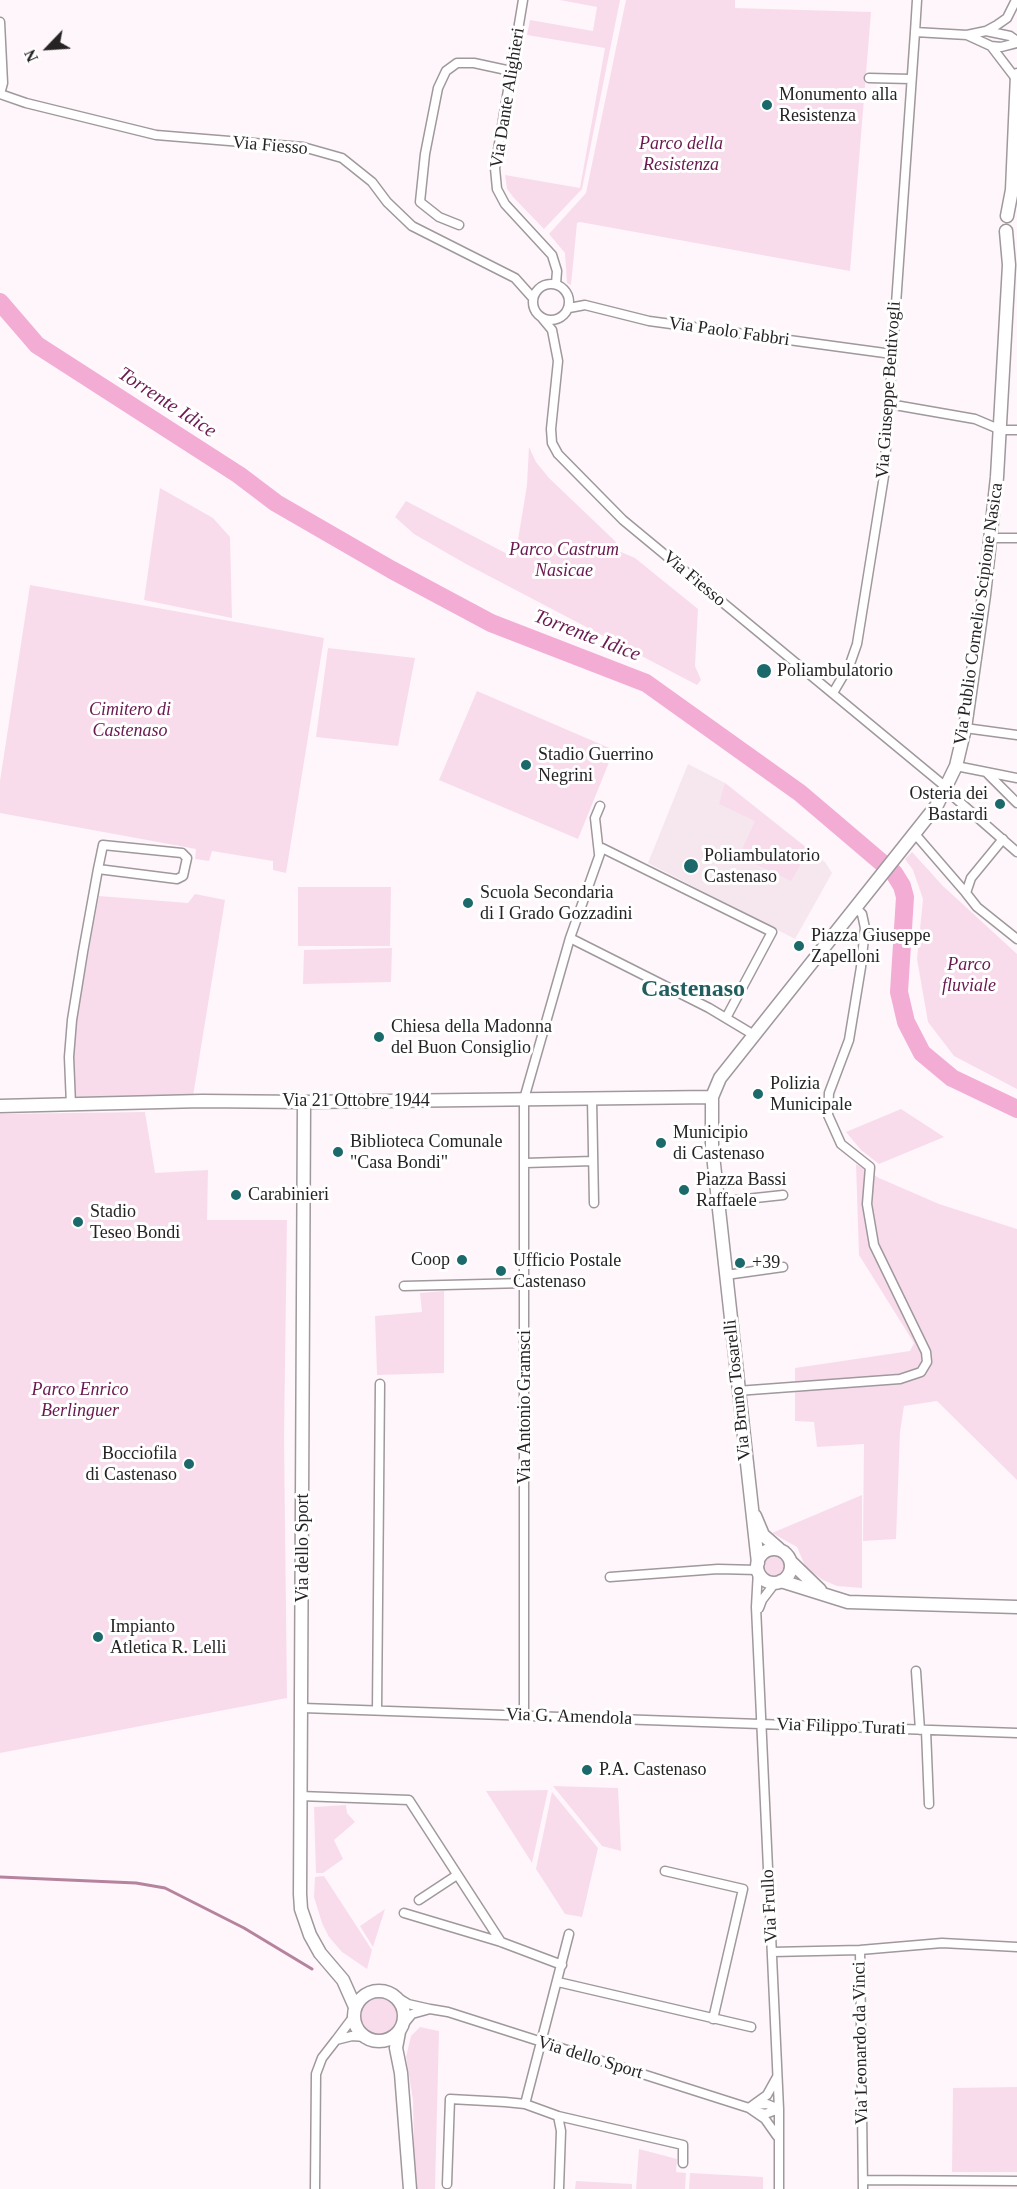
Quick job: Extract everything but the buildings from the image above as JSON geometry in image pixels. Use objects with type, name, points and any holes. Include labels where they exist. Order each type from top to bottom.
[{"type":"street","name":"Via Dante Alighieri","points":[[523,0],[495,168],[497,189],[505,204],[552,255],[555,266],[553,283]]},
{"type":"street","name":"Via Giuseppe Bentivogli","points":[[833,693],[850,664],[856,644],[884,476],[917,0]]},
{"type":"street","points":[[986,31],[1007,18],[1016,0]]},
{"type":"street","points":[[0,22],[3,83],[0,94]]},
{"type":"street","points":[[915,32],[967,34],[986,31],[1010,36],[1017,42]]},
{"type":"street","points":[[967,34],[991,46],[1001,56],[1017,80]]},
{"type":"street","points":[[991,46],[1001,47],[1017,42]]},
{"type":"street","points":[[459,225],[439,217],[420,202],[425,154],[438,88],[446,71],[457,63],[474,63],[511,71]]},
{"type":"street","points":[[1012,213],[1017,75]]},
{"type":"street","points":[[869,78],[911,78]]},
{"type":"street","name":"Via Fiesso","points":[[0,94],[26,104],[156,135],[303,147],[334,155],[342,158],[372,182],[387,202],[412,226],[515,278],[535,293],[535,312],[552,330],[556,343],[558,361],[551,429],[552,443],[558,454],[623,520],[833,693],[1017,852]]},
{"type":"street","points":[[1013,170],[1017,185]]},
{"type":"street","name":"Via Publio Cornelio Scipione Nasica","points":[[712,1097],[720,1078],[851,911],[914,835],[946,789],[956,766],[965,728],[991,538],[1001,430],[1009,266],[1004,222],[1012,213]]},
{"type":"street","points":[[1006,231],[1017,238]]},
{"type":"street","name":"Via Publio Cornelio Scipione Nasica","points":[[1009,266],[1017,245]]},
{"type":"street","points":[[535,293],[553,283],[563,288],[569,304],[559,318],[556,343]]},
{"type":"street","name":"Via Paolo Fabbri","points":[[569,304],[585,305],[649,321],[892,354]]},
{"type":"street","points":[[542,318],[550,320],[559,318]]},
{"type":"street","points":[[889,404],[975,419],[1001,430],[1017,430]]},
{"type":"street","points":[[991,538],[1017,538]]},
{"type":"street","points":[[965,728],[1017,735]]},
{"type":"street","points":[[956,766],[1017,778]]},
{"type":"street","points":[[987,773],[1017,803]]},
{"type":"street","points":[[600,806],[595,818],[601,851],[772,932],[726,1018]]},
{"type":"street","points":[[914,835],[977,907],[1017,939]]},
{"type":"street","points":[[966,893],[971,878],[1003,839]]},
{"type":"street","points":[[71,1106],[69,1057],[72,1020],[98,869],[103,845],[182,853],[187,858],[183,876],[177,879],[98,869]]},
{"type":"street","name":"Via Antonio Gramsci","points":[[524,1715],[524,1099],[570,938],[601,851]]},
{"type":"street","points":[[737,1391],[900,1379],[921,1372],[927,1362],[926,1352],[874,1245],[867,1204],[870,1167],[847,1149],[835,1135],[828,1115],[829,1093],[849,1040],[861,967],[865,928],[862,914],[851,911]]},
{"type":"street","points":[[570,938],[726,1018],[754,1035]]},
{"type":"street","name":"Via 21 Ottobre 1944","points":[[0,1106],[202,1101],[712,1097]]},
{"type":"street","name":"Via Bruno Tosarelli","points":[[712,1097],[710,1124],[737,1391],[758,1566]]},
{"type":"street","points":[[592,1099],[594,1203]]},
{"type":"street","name":"Via dello Sport","points":[[304,1102],[301,1909],[310,1935],[320,1953],[343,1980],[355,2012]]},
{"type":"street","points":[[525,1163],[593,1161]]},
{"type":"street","points":[[718,1202],[783,1195]]},
{"type":"street","points":[[726,1275],[783,1267]]},
{"type":"street","points":[[404,1286],[525,1283]]},
{"type":"street","points":[[377,1710],[380,1384]]},
{"type":"street","name":"Via Bruno Tosarelli","points":[[750,1504],[763,1535],[780,1550]]},
{"type":"street","points":[[758,1566],[766,1551],[780,1550],[828,1596]]},
{"type":"street","points":[[778,1582],[790,1573],[791,1562]]},
{"type":"street","points":[[610,1576],[758,1566]]},
{"type":"street","points":[[758,1566],[764,1579],[848,1602],[1017,1608]]},
{"type":"street","name":"Via Frullo","points":[[758,1566],[756,1623],[779,2109],[779,2189]]},
{"type":"street","name":"Via Frullo","points":[[756,1623],[762,1600],[778,1582]]},
{"type":"street","name":"Via Filippo Turati","points":[[916,1671],[928,1804]]},
{"type":"street","name":"Via G. Amendola","points":[[303,1708],[762,1724]]},
{"type":"street","name":"Via Filippo Turati","points":[[762,1724],[1017,1733]]},
{"type":"street","points":[[300,1796],[409,1800],[501,1942]]},
{"type":"street","points":[[665,1871],[743,1889],[713,2019]]},
{"type":"street","points":[[419,1900],[457,1875]]},
{"type":"street","points":[[404,1913],[501,1942],[562,1965]]},
{"type":"street","points":[[525,2104],[539,2042],[558,1982],[569,1934]]},
{"type":"street","points":[[860,1950],[942,1943],[1017,1947]]},
{"type":"street","name":"Via Leonardo da Vinci","points":[[772,1952],[860,1950],[863,2185]]},
{"type":"street","name":"Via dello Sport","points":[[343,1980],[372,1992]]},
{"type":"street","points":[[558,1982],[751,2027]]},
{"type":"street","points":[[315,2189],[316,2074],[322,2058],[365,1995],[380,1991],[395,1996],[404,2010],[396,2048],[400,2070],[410,2189]]},
{"type":"street","name":"Via dello Sport","points":[[395,1996],[408,2004],[448,2012],[754,2108],[765,2114],[779,2109]]},
{"type":"street","points":[[378,2041],[389,2039],[412,2014],[430,2009]]},
{"type":"street","points":[[355,2012],[358,2029],[365,2037]]},
{"type":"street","points":[[336,2040],[365,2037],[378,2041],[390,2052],[400,2070]]},
{"type":"street","points":[[777,2077],[767,2095],[754,2108],[770,2124],[779,2142]]},
{"type":"street","points":[[447,2184],[450,2099],[525,2104],[558,2116],[683,2145],[683,2163]]},
{"type":"street","points":[[558,2116],[561,2131],[559,2189]]},
{"type":"street","points":[[863,2185],[1017,2181]]},
{"type":"shaded area","points":[[688,764],[725,783],[825,862],[832,873],[795,939],[648,863]]},
{"type":"green space","points":[[560,0],[620,0],[582,189],[544,229],[507,189],[505,175],[580,188],[605,48],[527,35],[530,20],[593,31],[597,7]]},
{"type":"green space","name":"Parco della Resistenza","points":[[626,0],[735,0],[735,8],[871,12],[850,271],[580,222],[577,223],[571,285],[567,283],[565,253],[549,234],[586,193]]},
{"type":"green space","name":"Parco Castrum Nasicae","points":[[529,447],[536,462],[549,478],[615,541],[621,552],[635,558],[698,609],[695,666],[701,680],[697,685],[466,564],[414,534],[395,517],[406,501],[515,558],[527,485]]},
{"type":"green space","points":[[160,488],[213,518],[230,537],[232,618],[144,600]]},
{"type":"green space","name":"Cimitero di Castenaso","points":[[30,585],[324,638],[286,873],[273,870],[273,861],[212,851],[209,861],[195,859],[196,849],[0,813],[0,781]]},
{"type":"green space","points":[[328,648],[415,658],[398,746],[316,737]]},
{"type":"green space","name":"Stadio Guerrino Negrini","points":[[477,691],[614,750],[578,839],[439,780]]},
{"type":"green space","points":[[725,783],[809,850],[791,881],[739,856],[755,821],[719,804]]},
{"type":"green space","name":"Parco fluviale","points":[[912,852],[943,886],[1017,954],[1017,1089],[954,1056],[928,1022],[917,959],[923,899],[913,870],[905,859]]},
{"type":"green space","points":[[298,887],[391,887],[390,946],[298,946]]},
{"type":"green space","points":[[195,894],[225,900],[193,1096],[76,1099],[73,1061],[75,1025],[99,896],[188,903]]},
{"type":"green space","points":[[392,948],[391,982],[303,984],[304,950]]},
{"type":"green space","points":[[901,1109],[944,1137],[879,1164],[861,1150],[846,1132]]},
{"type":"green space","name":"Parco Enrico Berlinguer","points":[[145,1112],[155,1173],[208,1170],[207,1220],[287,1220],[284,1439],[287,1698],[0,1753],[0,1114]]},
{"type":"green space","points":[[856,1164],[879,1178],[939,1204],[1017,1229],[1017,1480],[937,1401],[904,1406],[900,1432],[896,1539],[863,1541],[864,1444],[817,1447],[814,1422],[795,1421],[795,1368],[910,1351],[914,1343],[859,1255]]},
{"type":"green space","points":[[444,1291],[444,1373],[377,1375],[375,1316],[422,1312],[420,1293]]},
{"type":"green space","points":[[862,1495],[862,1588],[837,1586],[823,1580],[806,1568],[797,1547],[772,1533]]},
{"type":"green space","points":[[774,1553],[782,1557],[786,1565],[782,1573],[774,1577],[766,1573],[762,1565],[766,1557]]},
{"type":"green space","points":[[553,1786],[618,1788],[621,1851],[602,1846]]},
{"type":"green space","points":[[548,1790],[532,1863],[486,1791]]},
{"type":"green space","points":[[552,1792],[598,1848],[582,1917],[565,1914],[536,1869]]},
{"type":"green space","points":[[346,1805],[347,1813],[355,1822],[334,1840],[343,1859],[323,1873],[316,1873],[314,1807]]},
{"type":"green space","points":[[324,1876],[372,1950],[367,1969],[342,1952],[329,1937],[322,1923],[314,1897],[315,1877]]},
{"type":"green space","points":[[385,1909],[373,1947],[360,1926]]},
{"type":"green space","points":[[379,1997],[386,1998],[392,2003],[397,2009],[397,2023],[392,2029],[386,2034],[379,2035],[372,2034],[366,2029],[361,2023],[360,2016],[361,2009],[366,2003],[372,1998]]},
{"type":"green space","points":[[420,2027],[439,2031],[435,2189],[415,2189],[413,2100],[406,2057],[411,2036]]},
{"type":"green space","points":[[1017,2087],[1017,2172],[952,2172],[953,2088]]},
{"type":"green space","points":[[639,2149],[677,2159],[676,2172],[686,2173],[685,2189],[636,2189]]},
{"type":"green space","points":[[690,2173],[763,2177],[763,2189],[689,2189]]},
{"type":"green space","points":[[576,2181],[632,2184],[632,2189],[575,2189]]},
{"type":"waterway","name":"Torrente Idice","points":[[0,302],[37,345],[239,475],[276,503],[392,570],[491,623],[646,683],[800,793],[894,873],[902,886],[905,897],[899,992],[906,1022],[922,1053],[952,1078],[1017,1109]]},
{"type":"waterway","points":[[0,1877],[136,1883],[165,1888],[244,1928],[312,1969]]},
{"type":"place","name":"Monumento alla Resistenza","points":[[767,105]]},
{"type":"place","name":"Poliambulatorio","points":[[764,671]]},
{"type":"place","name":"Stadio Guerrino Negrini","points":[[526,765]]},
{"type":"place","name":"Osteria dei Bastardi","points":[[1000,804]]},
{"type":"place","name":"Poliambulatorio Castenaso","points":[[691,866]]},
{"type":"place","name":"Scuola Secondaria di I Grado Gozzadini","points":[[468,903]]},
{"type":"place","name":"Piazza Giuseppe Zapelloni","points":[[799,946]]},
{"type":"place","name":"Chiesa della Madonna del Buon Consiglio","points":[[379,1037]]},
{"type":"place","name":"Polizia Municipale","points":[[758,1094]]},
{"type":"place","name":"Municipio di Castenaso","points":[[661,1143]]},
{"type":"place","name":"Biblioteca Comunale \"Casa Bondi\"","points":[[338,1152]]},
{"type":"place","name":"Piazza Bassi Raffaele","points":[[684,1190]]},
{"type":"place","name":"Carabinieri","points":[[236,1195]]},
{"type":"place","name":"Stadio Teseo Bondi","points":[[78,1222]]},
{"type":"place","name":"Coop","points":[[462,1260]]},
{"type":"place","name":"+39","points":[[740,1263]]},
{"type":"place","name":"Ufficio Postale Castenaso","points":[[501,1271]]},
{"type":"place","name":"Bocciofila di Castenaso","points":[[189,1464]]},
{"type":"place","name":"Impianto Atletica R. Lelli","points":[[98,1637]]},
{"type":"place","name":"P.A. Castenaso","points":[[587,1770]]},
{"type":"district","name":"Castenaso","points":[[693,990]]}]
